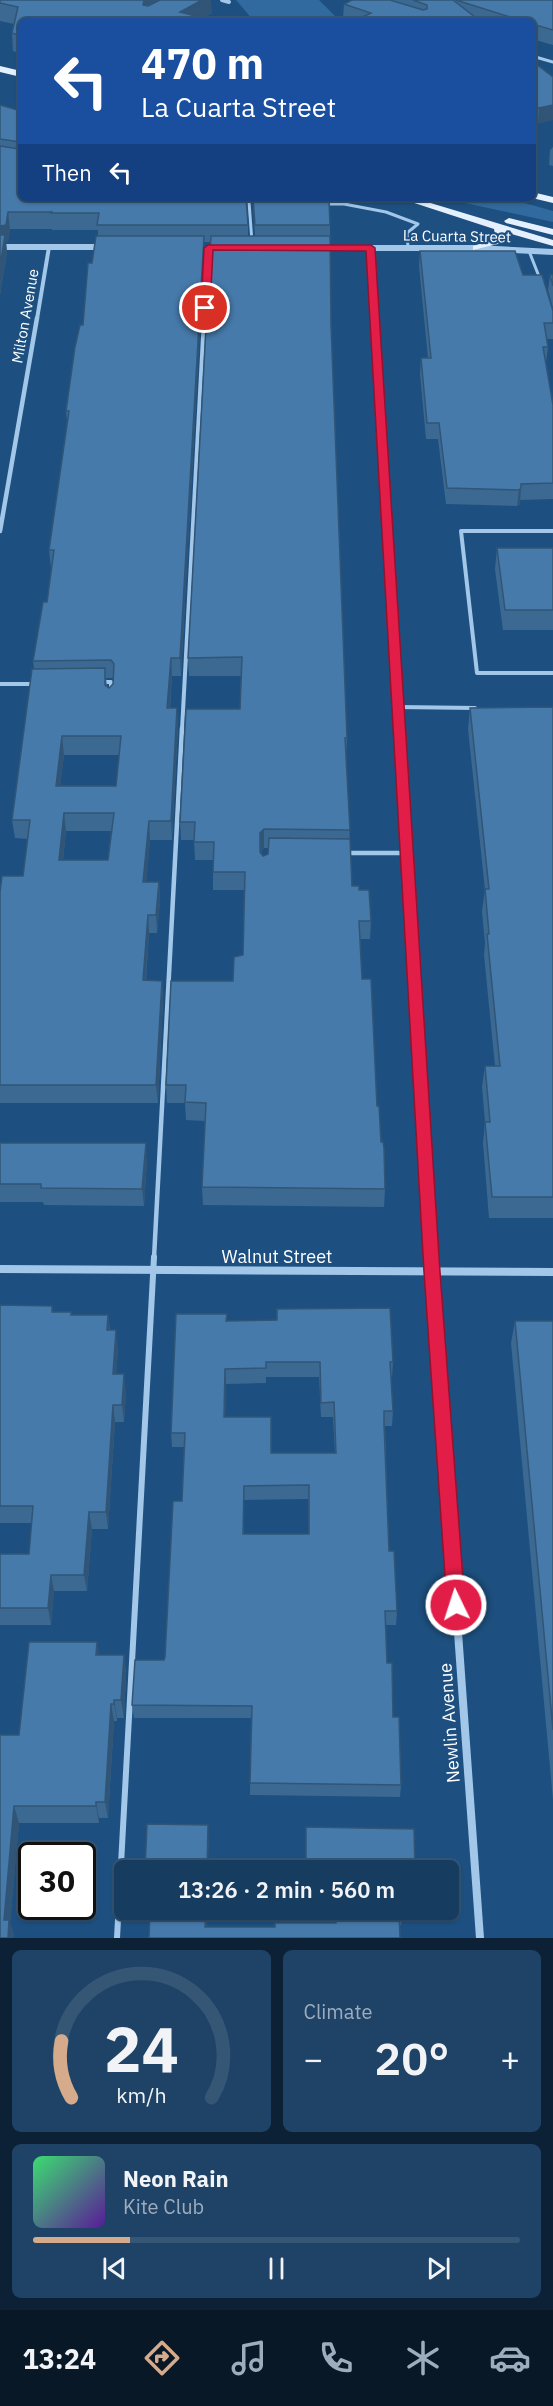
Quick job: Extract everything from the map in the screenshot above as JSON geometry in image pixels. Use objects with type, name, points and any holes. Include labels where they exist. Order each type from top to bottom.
[{"type":"main road","points":[[0,69],[18,73]]},
{"type":"main road","points":[[536,190],[553,192]]},
{"type":"main road","points":[[536,196],[553,200]]},
{"type":"main road","points":[[414,201],[499,229],[553,243]]},
{"type":"main road","points":[[464,216],[485,216],[553,232]]},
{"type":"main road","points":[[513,222],[553,225]]},
{"type":"main road","points":[[476,249],[500,241],[502,237],[499,229]]},
{"type":"street","points":[[222,0],[229,2]]},
{"type":"street","points":[[0,247],[117,247]]},
{"type":"street","name":"Milton Avenue","points":[[0,531],[49,247]]},
{"type":"street","points":[[197,248],[219,248]]},
{"type":"street","points":[[241,248],[264,248]]},
{"type":"street","name":"La Cuarta Street","points":[[312,248],[553,252]]},
{"type":"street","name":"Newlin Avenue","points":[[371,248],[432,1272],[480,1938]]},
{"type":"street","name":"Walnut Street","points":[[0,1269],[553,1272]]},
{"type":"lane","points":[[536,57],[553,62]]},
{"type":"lane","points":[[247,201],[252,248]]},
{"type":"lane","points":[[344,204],[350,201]]},
{"type":"lane","points":[[321,204],[344,204],[386,212],[418,224],[408,233],[408,248]]},
{"type":"lane","points":[[117,1938],[208,248]]},
{"type":"lane","points":[[529,251],[542,282]]},
{"type":"lane","points":[[553,531],[461,531],[477,673],[553,673]]},
{"type":"lane","points":[[100,682],[111,682],[110,702]]},
{"type":"lane","points":[[0,684],[44,683]]},
{"type":"lane","points":[[398,707],[482,708]]},
{"type":"lane","points":[[336,853],[407,853]]},
{"type":"shaded area","points":[[236,0],[319,0],[337,18],[251,18]]},
{"type":"shaded area","points":[[456,201],[518,201],[553,211],[553,222]]},
{"type":"building","points":[[0,0],[144,0],[143,5],[148,6],[160,0],[202,0],[180,12],[203,18],[18,18],[18,35],[12,33],[18,7],[0,3]]},
{"type":"building","points":[[352,0],[390,0],[423,10],[427,9],[427,5],[413,0],[453,0],[476,18],[360,18],[371,13],[344,4]]},
{"type":"building","points":[[456,0],[553,0],[553,30],[536,25],[536,18],[513,18]]},
{"type":"building","points":[[536,64],[553,77],[553,105],[539,108],[536,106]]},
{"type":"building","points":[[0,105],[18,110],[18,142],[0,139]]},
{"type":"building","points":[[0,146],[18,149],[18,201],[246,201],[248,225],[97,225],[99,213],[8,212],[6,225],[0,226]]},
{"type":"building","points":[[253,201],[329,201],[330,225],[255,225]]},
{"type":"building","points":[[0,235],[5,235],[0,266]]},
{"type":"building","points":[[96,236],[204,236],[180,658],[171,658],[167,708],[177,708],[171,821],[149,821],[143,882],[159,882],[156,915],[148,915],[143,980],[162,981],[156,1085],[0,1085],[0,892],[2,876],[23,876],[30,820],[12,820],[32,669],[105,668],[105,685],[109,688],[113,684],[114,664],[111,660],[33,661],[43,602],[47,602],[54,550],[49,550],[69,411],[66,411],[75,347],[80,325],[83,325],[88,263],[92,263]],"holes":[[[62,736],[121,736],[116,786],[56,786]],[[64,813],[114,813],[108,860],[59,860]]]},
{"type":"building","points":[[211,236],[330,236],[331,325],[350,830],[264,829],[260,833],[260,852],[263,856],[268,854],[269,838],[350,839],[352,886],[359,886],[359,890],[369,890],[371,921],[359,921],[362,979],[371,979],[377,1106],[379,1106],[381,1142],[384,1148],[385,1189],[202,1187],[206,1103],[185,1102],[186,1085],[166,1085],[171,981],[233,981],[234,957],[243,955],[245,872],[213,872],[214,842],[194,842],[195,822],[180,822],[186,709],[240,709],[242,657],[188,658]]},
{"type":"building","points":[[420,251],[515,251],[523,275],[542,275],[553,311],[553,323],[544,323],[548,347],[543,347],[553,405],[553,483],[521,484],[519,490],[447,488],[439,423],[427,423],[421,358],[431,358]]},
{"type":"building","points":[[497,548],[553,548],[553,610],[505,610]]},
{"type":"building","points":[[553,707],[553,1197],[492,1197],[485,1122],[490,1122],[485,1066],[500,1066],[487,934],[489,934],[485,889],[489,889],[470,708]]},
{"type":"building","points":[[0,1143],[146,1143],[142,1189],[41,1188],[41,1184],[0,1184]]},
{"type":"building","points":[[0,1305],[52,1306],[52,1312],[71,1312],[71,1315],[108,1315],[107,1330],[116,1330],[113,1374],[124,1374],[122,1405],[113,1405],[106,1512],[89,1512],[84,1575],[51,1575],[48,1608],[0,1608],[0,1554],[29,1554],[33,1506],[0,1506]]},
{"type":"building","points":[[390,1308],[393,1411],[384,1411],[384,1424],[389,1551],[394,1551],[397,1611],[385,1611],[387,1663],[392,1663],[393,1717],[399,1717],[401,1785],[250,1783],[252,1706],[132,1705],[135,1660],[164,1660],[165,1657],[173,1501],[182,1501],[185,1433],[171,1433],[176,1314],[227,1314],[226,1321],[277,1320],[277,1309]],"holes":[[[266,1362],[320,1362],[321,1403],[334,1402],[336,1453],[271,1453],[271,1417],[224,1417],[225,1369],[266,1368]],[[309,1485],[309,1534],[243,1534],[244,1486]]]},
{"type":"building","points":[[515,1321],[553,1321],[553,1730]]},
{"type":"building","points":[[29,1642],[97,1642],[96,1655],[124,1655],[121,1700],[114,1700],[114,1704],[111,1704],[105,1802],[96,1802],[96,1806],[14,1806],[4,1920],[9,1920],[8,1938],[0,1938],[0,1735],[19,1735]]},
{"type":"building","points":[[147,1824],[208,1825],[207,1860],[145,1860]]},
{"type":"building","points":[[306,1827],[414,1829],[415,1860],[306,1860]]},
{"type":"building","points":[[150,1920],[205,1920],[205,1927],[275,1927],[275,1923],[399,1920],[400,1938],[149,1938]]},
{"type":"route","points":[[205,308],[208,248],[371,248],[432,1272],[456,1605]]}]
